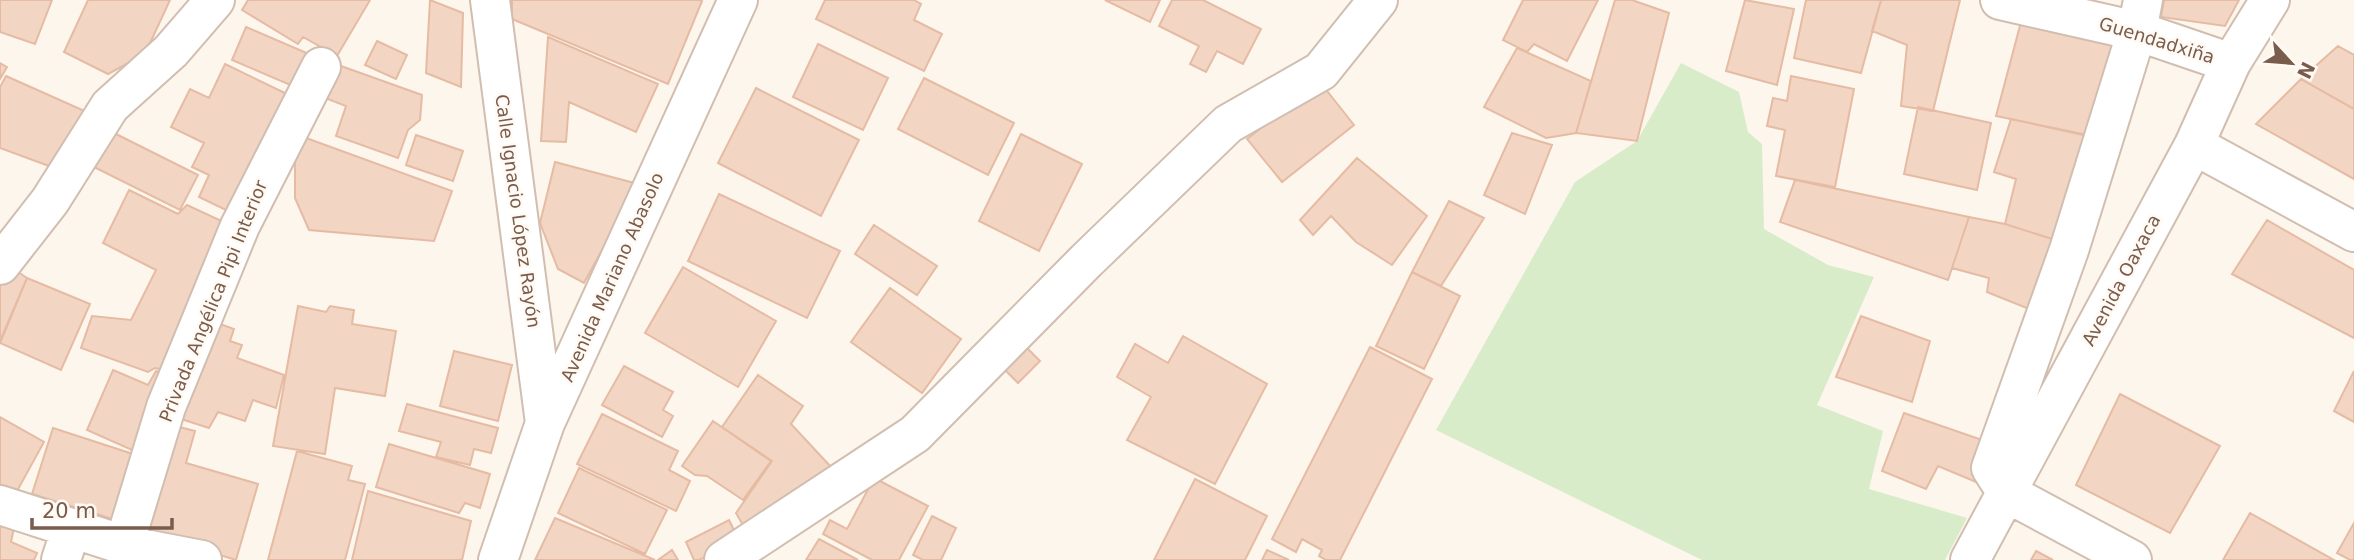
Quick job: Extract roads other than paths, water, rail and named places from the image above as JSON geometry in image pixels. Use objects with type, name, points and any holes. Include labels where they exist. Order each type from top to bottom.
[{"type":"street","points":[[0,265],[50,201],[110,106],[171,51],[215,0]]},
{"type":"street","name":"Calle Ignacio López Rayón","points":[[490,0],[545,423]]},
{"type":"street","name":"Avenida Mariano Abasolo","points":[[498,560],[545,423],[738,0]]},
{"type":"street","points":[[724,560],[915,434],[1087,260],[1228,124],[1321,71],[1377,0]]},
{"type":"street","name":"Guendadxiña","points":[[2000,0],[2140,15],[2231,63]]},
{"type":"street","name":"Avenida Oaxaca","points":[[1970,560],[2194,145],[2231,63],[2270,0]]},
{"type":"street","points":[[2132,560],[2007,493],[1991,468],[2069,250],[2140,15]]},
{"type":"street","name":"Privada Angélica Pipi Interior","points":[[124,545],[166,407],[240,226],[321,66]]},
{"type":"street","points":[[2194,145],[2354,232]]},
{"type":"street","points":[[0,505],[66,545],[124,545],[202,560]]}]
